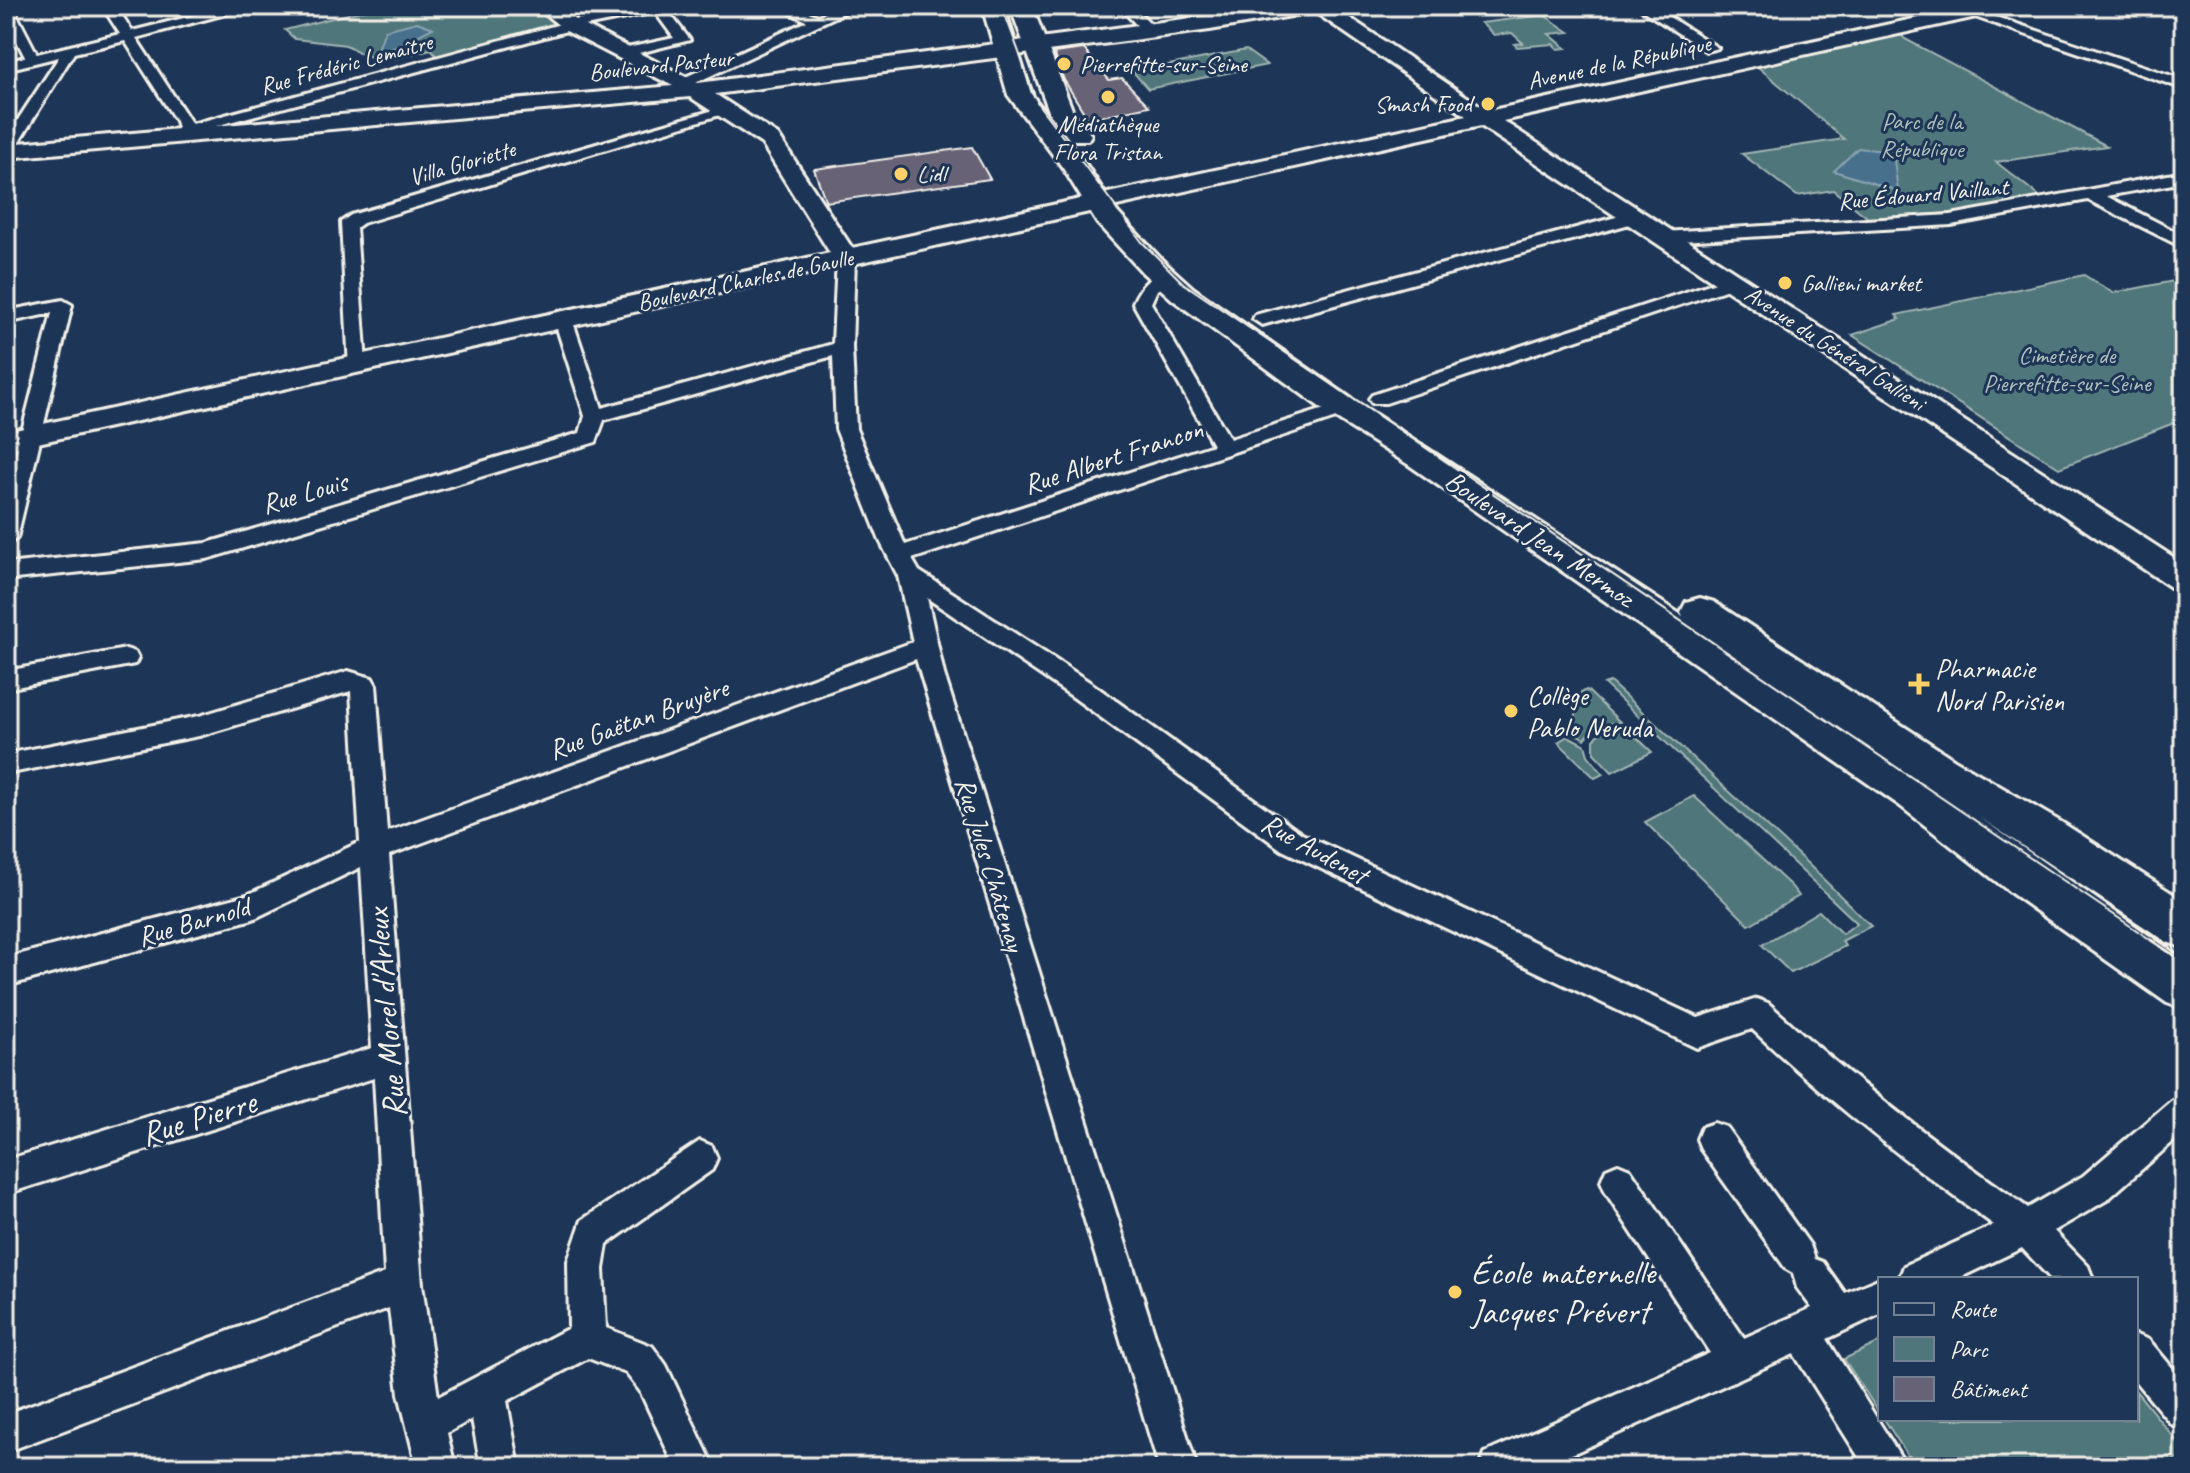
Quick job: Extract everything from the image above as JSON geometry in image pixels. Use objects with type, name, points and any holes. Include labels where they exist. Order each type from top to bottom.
[{"type":"main road","name":"Boulevard Jean Mermoz","points":[[993,6],[1020,95],[1074,165],[1097,202],[1166,279],[1940,772],[2045,835],[2184,927]]},
{"type":"main road","name":"Boulevard Jean Mermoz","points":[[1021,6],[1062,114],[1168,250],[1222,296],[1262,319],[1421,457],[1914,793],[2027,879],[2184,987]]},
{"type":"street","points":[[109,6],[184,121],[186,129],[179,136]]},
{"type":"street","points":[[6,66],[248,6]]},
{"type":"street","points":[[545,6],[573,27],[689,86],[770,140],[846,258]]},
{"type":"street","points":[[783,6],[817,21]]},
{"type":"street","points":[[689,86],[851,6]]},
{"type":"street","points":[[1126,6],[1150,31]]},
{"type":"street","name":"Boulevard Pasteur","points":[[6,151],[689,86],[1006,50],[1318,6]]},
{"type":"street","name":"Avenue du Général Gallieni","points":[[1318,6],[1631,218],[1734,281],[2184,580]]},
{"type":"street","points":[[1643,6],[1711,48]]},
{"type":"street","name":"Avenue de la République","points":[[1484,118],[1960,9],[1999,6]]},
{"type":"street","points":[[623,53],[683,40],[657,7]]},
{"type":"street","name":"Rue Frédéric Lemaître","points":[[179,136],[203,125],[657,7]]},
{"type":"street","points":[[1960,9],[2184,85]]},
{"type":"street","points":[[13,20],[33,59]]},
{"type":"street","points":[[6,151],[68,54],[66,51]]},
{"type":"street","name":"Villa Gloriette","points":[[356,364],[347,226],[357,219],[726,111]]},
{"type":"street","name":"Boulevard Charles de Gaulle","points":[[20,438],[1484,118]]},
{"type":"street","name":"Rue Édouard Vaillant","points":[[1663,237],[1951,220],[2184,177]]},
{"type":"street","points":[[2091,195],[2184,243]]},
{"type":"street","points":[[1262,319],[1631,218]]},
{"type":"street","name":"Rue Jules Châtenay","points":[[846,258],[842,347],[846,429],[905,566],[932,674],[1178,1467]]},
{"type":"street","points":[[1166,279],[1149,287],[1142,303],[1225,448]]},
{"type":"street","name":"Rue Albert Francon","points":[[905,566],[1225,448],[1734,281]]},
{"type":"street","points":[[6,317],[63,305],[20,438],[6,538]]},
{"type":"street","points":[[563,319],[595,416],[842,347]]},
{"type":"street","name":"Rue Louis","points":[[6,572],[207,551],[589,437],[595,416]]},
{"type":"street","name":"Rue Audenet","points":[[905,566],[1292,842],[1697,1033],[1757,1013],[1820,1072],[1916,1149],[2027,1228]]},
{"type":"street","name":"Rue Gaëtan Bruyère","points":[[372,849],[927,646]]},
{"type":"street","points":[[6,680],[126,658]]},
{"type":"street","name":"Rue Morel d'Arleux","points":[[6,764],[199,726],[348,680],[363,685],[404,1284],[418,1394],[436,1467]]},
{"type":"street","name":"Rue Barnold","points":[[6,972],[253,906],[372,849]]},
{"type":"street","name":"Rue Pierre","points":[[6,1177],[390,1058]]},
{"type":"street","points":[[1921,1277],[2027,1228],[2095,1188],[2184,1111]]},
{"type":"street","points":[[1714,1139],[1839,1315]]},
{"type":"street","points":[[586,1339],[589,1307],[583,1274],[586,1247],[594,1232],[700,1158]]},
{"type":"street","points":[[1618,1181],[1738,1362]]},
{"type":"street","points":[[2027,1228],[2073,1277]]},
{"type":"street","points":[[6,1433],[404,1284]]},
{"type":"street","points":[[1499,1467],[1878,1297]]},
{"type":"street","points":[[1801,1332],[1888,1467]]},
{"type":"street","points":[[425,1424],[487,1394],[586,1339],[639,1359],[653,1378],[695,1467]]},
{"type":"street","points":[[2138,1355],[2184,1411]]},
{"type":"street","points":[[487,1394],[500,1467]]},
{"type":"green space","points":[[380,6],[536,6],[563,26],[439,59],[431,49],[396,58],[366,56],[346,45],[295,39],[285,30]]},
{"type":"green space","points":[[1544,15],[1569,32],[1549,34],[1566,48],[1558,49],[1553,44],[1517,47],[1514,44],[1523,43],[1512,33],[1494,35],[1481,23]]},
{"type":"green space","name":"Parc de la République","points":[[1900,34],[2107,146],[1996,162],[2043,199],[1952,213],[1868,218],[1833,190],[1797,196],[1742,154],[1844,139],[1758,67]]},
{"type":"green space","points":[[1246,50],[1267,65],[1148,89],[1133,72]]},
{"type":"green space","name":"Cimetière de Pierrefitte-sur-Seine","points":[[2084,275],[2113,293],[2184,279],[2184,419],[2059,468],[1852,335],[1900,319],[1896,315]]},
{"type":"green space","points":[[1610,682],[1871,926],[1842,941],[1845,946],[1791,973],[1762,945],[1819,911],[1842,934],[1857,923],[1604,684]]},
{"type":"green space","points":[[1587,690],[1620,722],[1595,727],[1585,739],[1572,732],[1581,692]]},
{"type":"green space","points":[[1603,729],[1630,731],[1652,752],[1612,772],[1594,753],[1594,740]]},
{"type":"green space","points":[[1568,736],[1585,745],[1588,755],[1603,774],[1595,778],[1558,742]]},
{"type":"green space","points":[[1694,796],[1799,896],[1749,925],[1645,822]]},
{"type":"green space","points":[[1878,1343],[1878,1411],[1844,1359]]},
{"type":"green space","points":[[2138,1393],[2184,1450],[2184,1454],[2162,1467],[1915,1467],[1885,1421],[2138,1421]]},
{"type":"water","points":[[417,22],[433,28],[383,53],[377,52],[385,30]]},
{"type":"water","points":[[1858,148],[1893,152],[1898,191],[1834,171]]},
{"type":"building","points":[[1084,49],[1109,80],[1122,78],[1149,106],[1088,119],[1064,80],[1054,53]]},
{"type":"building","name":"Lidl","points":[[972,147],[990,179],[826,202],[814,169]]},
{"type":"tram line","points":[[1002,6],[1038,104],[1142,242],[1183,283],[2154,942]]},
{"type":"tram line","points":[[2154,942],[2184,962]]},
{"type":"place","name":"Pierrefitte-sur-Seine","points":[[1064,64]]},
{"type":"place","name":"Médiathèque Flora Tristan","points":[[1108,97]]},
{"type":"place","name":"Smash Food","points":[[1488,104]]},
{"type":"place","name":"Lidl","points":[[901,174]]},
{"type":"place","name":"Gallieni market","points":[[1785,283]]},
{"type":"place","name":"Pharmacie Nord Parisien","points":[[1919,684]]},
{"type":"place","name":"Collège Pablo Neruda","points":[[1511,711]]},
{"type":"place","name":"École maternelle Jacques Prévert","points":[[1455,1292]]}]
